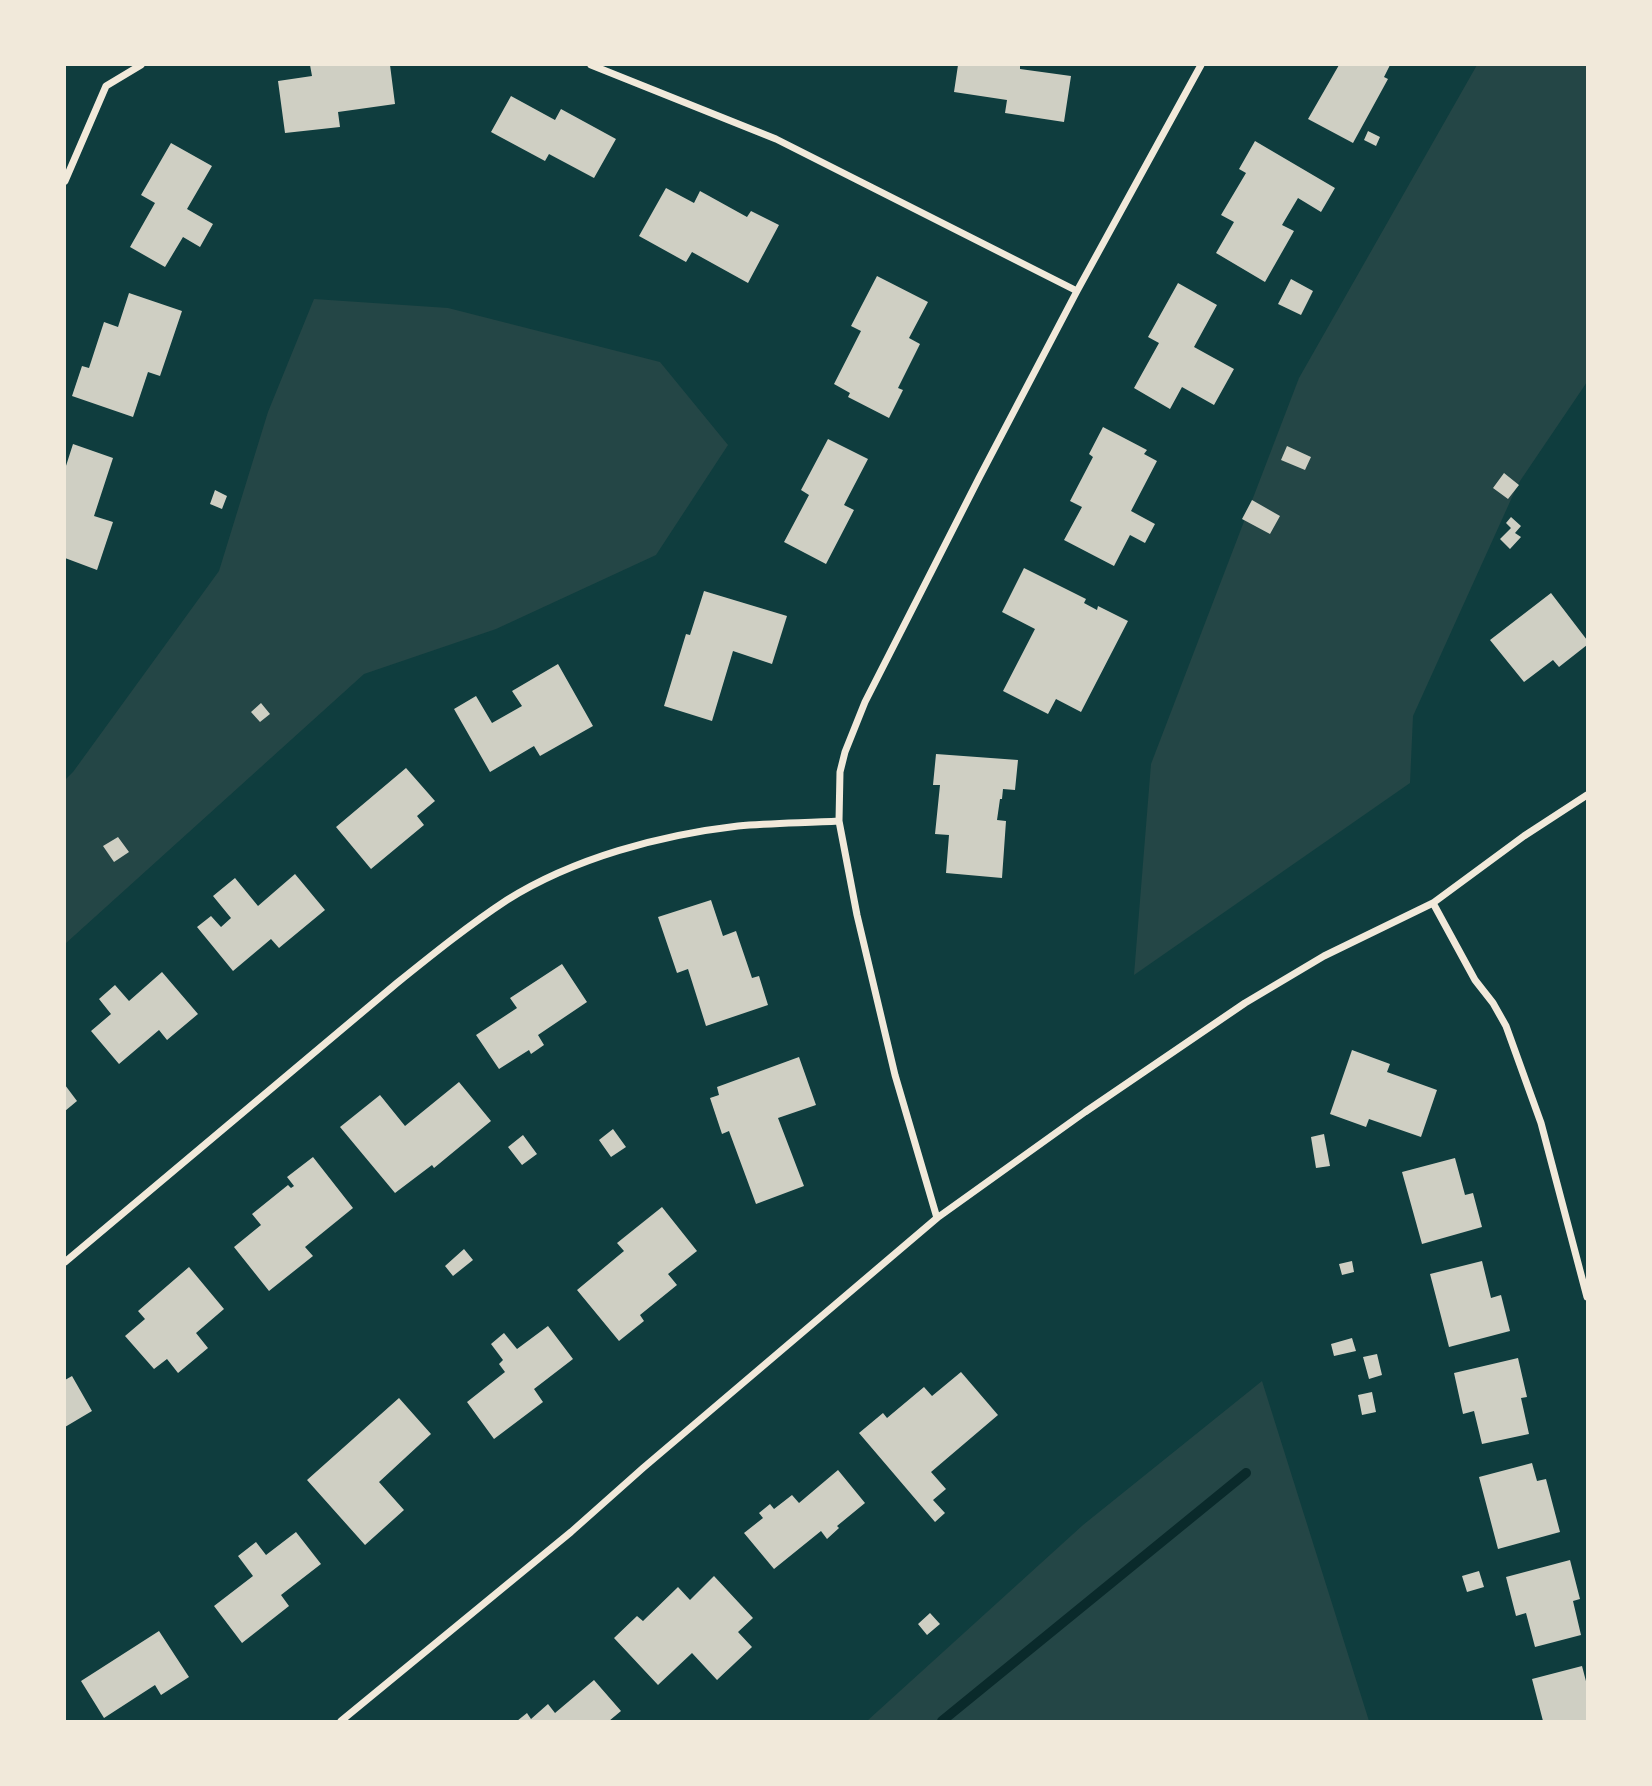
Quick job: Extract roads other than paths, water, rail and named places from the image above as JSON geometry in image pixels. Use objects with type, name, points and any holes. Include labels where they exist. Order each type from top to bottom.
[{"type":"street","points":[[65,181],[106,86],[141,65]]},
{"type":"street","points":[[591,65],[776,139],[1077,291]]},
{"type":"street","points":[[937,1218],[895,1075],[857,915],[839,821],[840,772],[865,702],[1077,291],[1201,65]]},
{"type":"street","points":[[341,1721],[571,1532],[937,1218],[1085,1112],[1245,1003],[1324,957],[1433,903],[1524,836],[1587,795]]},
{"type":"street","points":[[65,1262],[407,974],[450,940],[509,900],[545,880],[588,862],[669,838],[740,826],[839,821]]},
{"type":"street","points":[[1433,903],[1475,980],[1506,1026],[1541,1124],[1587,1297]]},
{"type":"waterway","points":[[942,1721],[1246,1473]]}]
